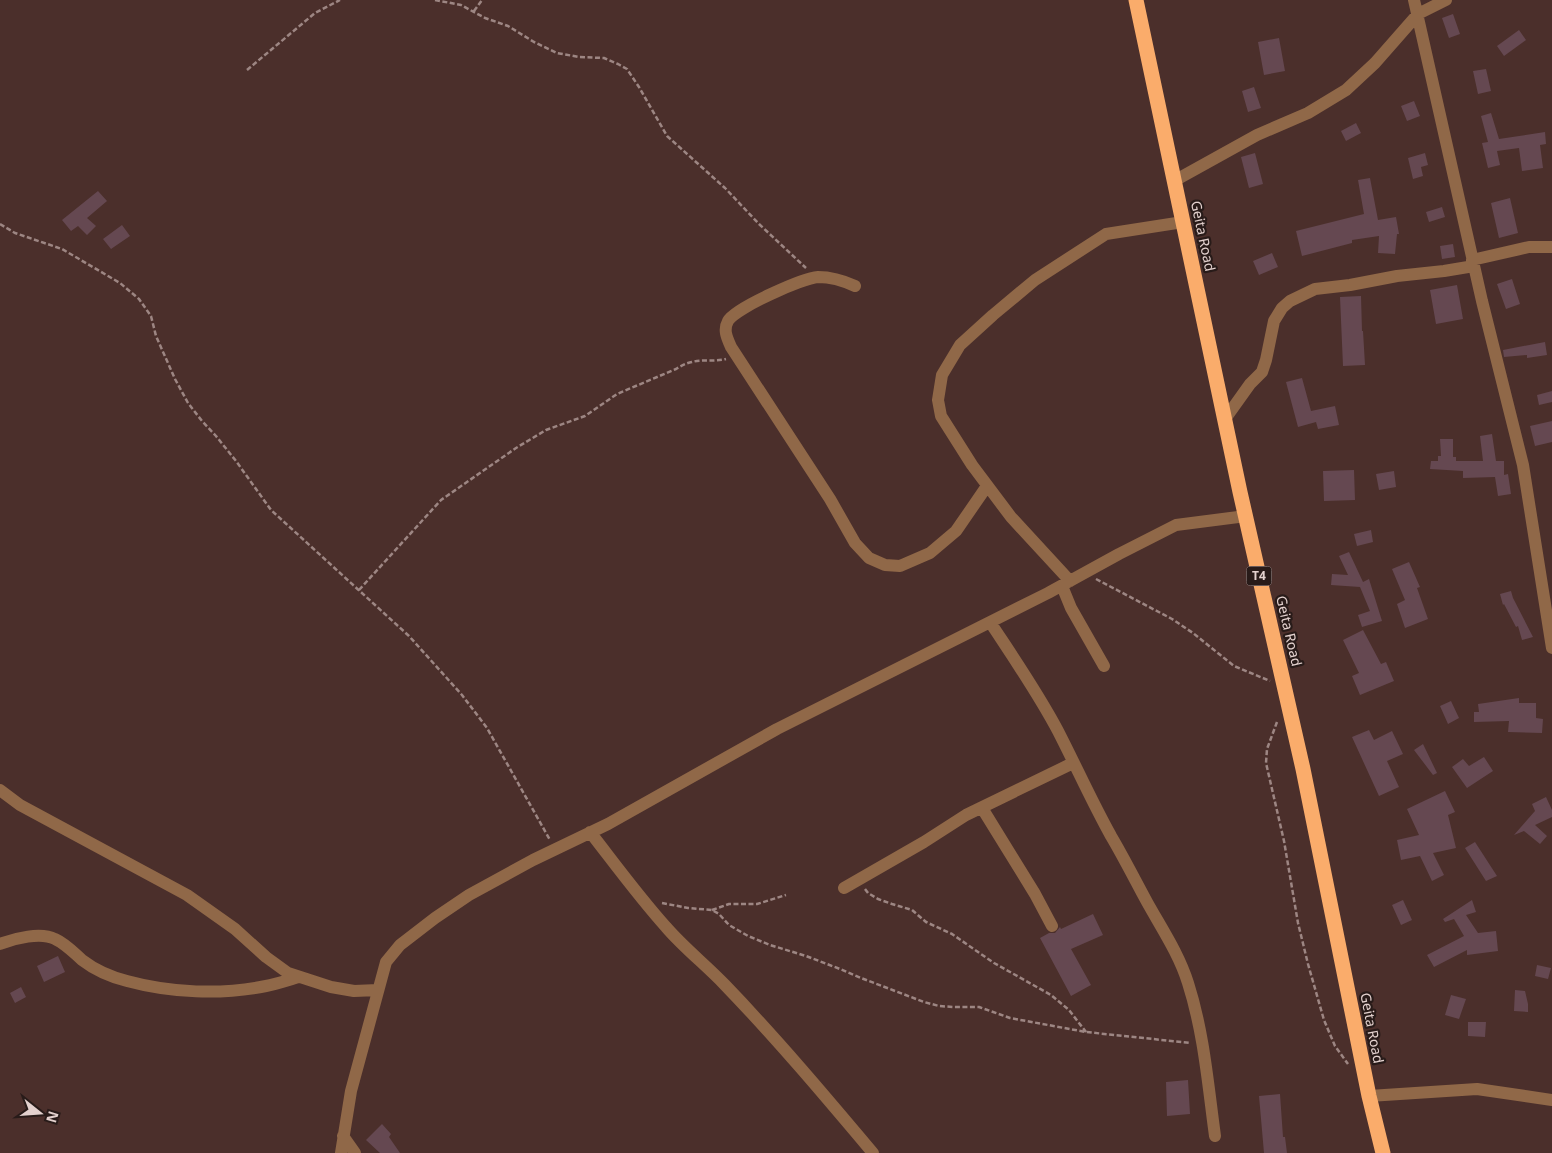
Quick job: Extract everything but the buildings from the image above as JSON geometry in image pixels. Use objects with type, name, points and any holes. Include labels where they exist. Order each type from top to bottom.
[{"type":"highway","name":"Geita Road","points":[[1136,0],[1246,516],[1303,769],[1369,1096],[1383,1153]]},
{"type":"street","points":[[1414,0],[1473,263],[1523,465],[1550,620],[1552,648]]},
{"type":"street","points":[[1174,180],[1257,135],[1308,113],[1346,90],[1376,63],[1418,14],[1446,0]]},
{"type":"street","points":[[1104,666],[1072,608],[1066,583],[987,486],[942,416],[938,400],[942,375],[960,345],[1035,280],[1106,234],[1183,222]]},
{"type":"street","points":[[1225,419],[1250,384],[1262,372],[1274,321],[1282,308],[1290,301],[1315,288],[1350,285],[1397,276],[1444,271],[1529,248],[1552,247]]},
{"type":"street","points":[[855,286],[840,278],[816,277],[751,303],[728,320],[725,329],[727,338],[737,356],[825,491],[856,543],[869,558],[885,565],[900,566],[930,553],[956,531],[987,486]]},
{"type":"street","points":[[341,1153],[351,1090],[386,962],[400,945],[435,918],[469,895],[533,860],[608,824],[777,729],[990,622],[1176,525],[1246,516]]},
{"type":"street","points":[[990,622],[1057,730],[1148,903],[1172,943],[1188,982],[1195,1008],[1215,1136]]},
{"type":"street","points":[[844,888],[924,842],[966,815],[1073,763]]},
{"type":"street","points":[[0,790],[20,805],[187,895],[235,929],[288,973],[330,987],[354,991],[378,990]]},
{"type":"street","points":[[982,808],[1035,894],[1052,926]]},
{"type":"street","points":[[590,832],[641,898],[683,945],[724,984],[768,1031],[828,1098],[873,1153]]},
{"type":"street","points":[[0,944],[33,935],[54,938],[105,974],[127,981],[168,989],[219,992],[265,986],[299,977]]},
{"type":"street","points":[[1369,1096],[1477,1089],[1552,1100]]},
{"type":"street","points":[[344,1136],[355,1153]]},
{"type":"path","points":[[247,70],[316,13],[340,0]]},
{"type":"path","points":[[435,0],[461,5],[485,18],[508,26],[557,53],[579,57],[604,58],[627,70],[667,136],[725,188],[759,224],[816,277]]},
{"type":"path","points":[[474,12],[482,0]]},
{"type":"path","points":[[0,224],[15,233],[62,249],[120,282],[139,299],[151,316],[156,336],[188,403],[216,436],[271,510],[409,636],[462,695],[487,728],[555,849]]},
{"type":"path","points":[[359,590],[441,500],[516,448],[546,430],[584,416],[617,394],[685,364],[693,361],[714,362],[737,356]]},
{"type":"path","points":[[1084,573],[1172,619],[1193,633],[1234,666],[1273,682]]},
{"type":"path","points":[[1277,722],[1266,749],[1266,762],[1284,841],[1298,923],[1324,1020],[1335,1046],[1350,1066]]},
{"type":"path","points":[[858,880],[868,893],[892,904],[912,910],[926,922],[952,934],[1051,996],[1069,1010],[1086,1032]]},
{"type":"path","points":[[641,898],[688,908],[712,910],[729,904],[757,904],[786,895]]},
{"type":"path","points":[[712,910],[719,914],[729,925],[748,936],[806,956],[924,1002],[954,1007],[979,1007],[1010,1018],[1086,1032],[1202,1044]]}]
